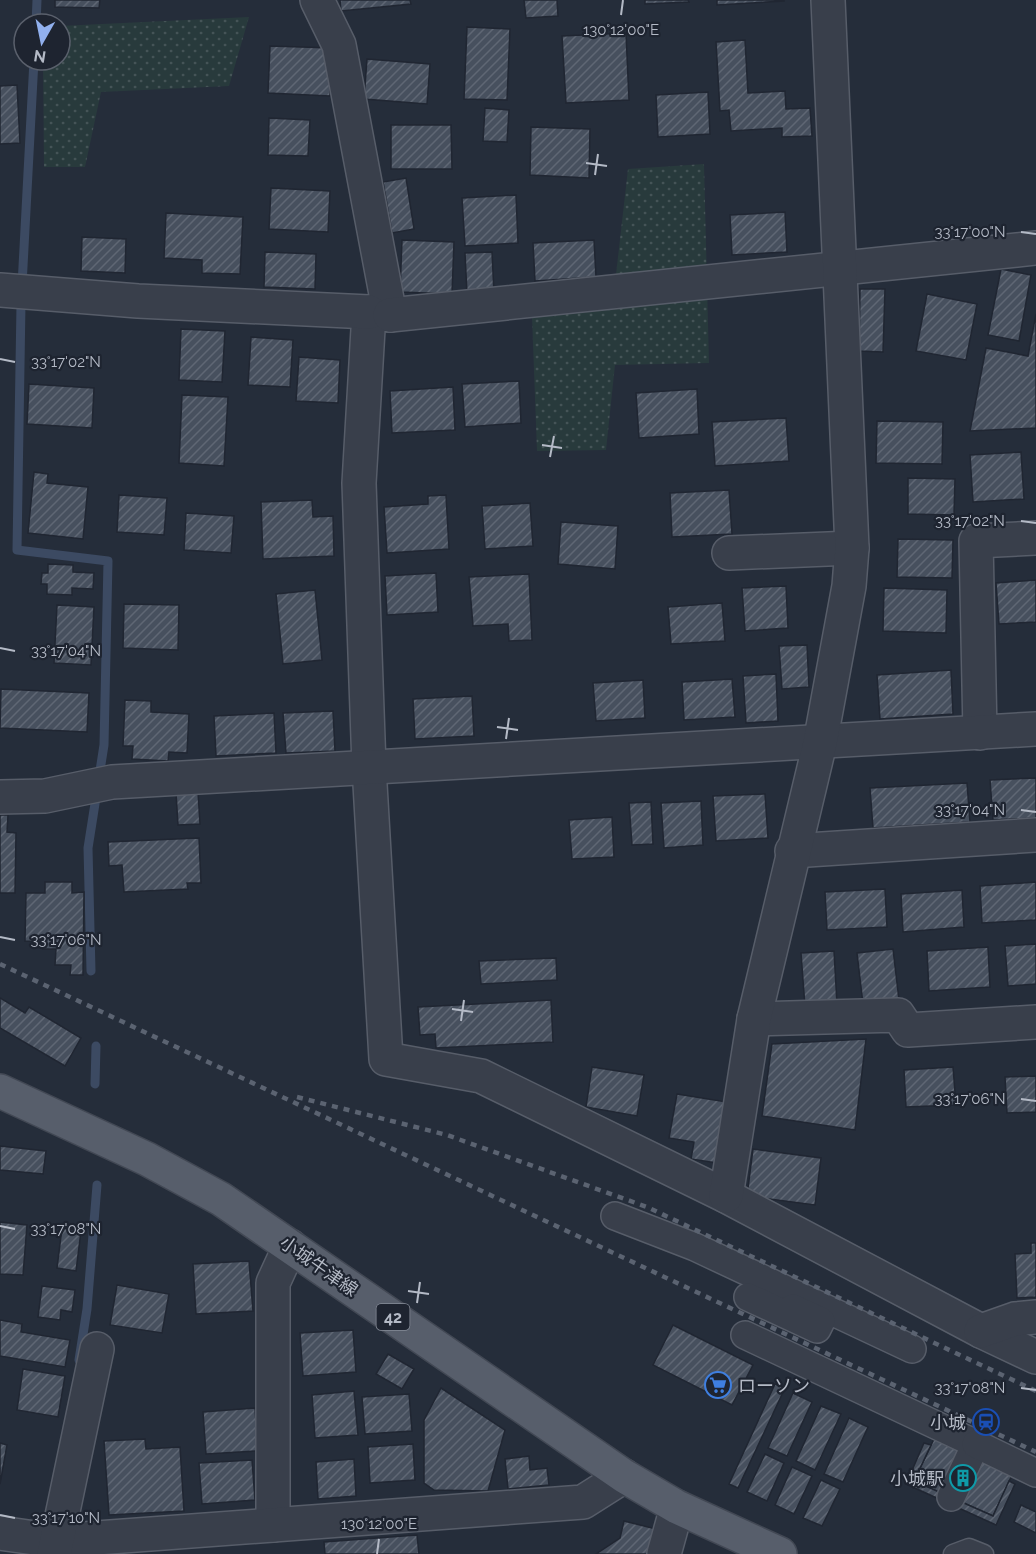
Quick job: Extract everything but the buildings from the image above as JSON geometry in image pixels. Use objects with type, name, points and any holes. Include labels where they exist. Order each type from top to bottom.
[{"type":"main road","name":"小城牛津線","points":[[0,1091],[147,1159],[221,1198],[624,1476],[677,1507],[780,1554]]},
{"type":"street","points":[[317,0],[339,45],[379,313],[359,483],[369,767],[386,1059],[481,1076],[726,1196],[981,1331],[1036,1357]]},
{"type":"street","points":[[726,1196],[754,1019],[792,852],[820,743],[849,586],[852,548],[828,0]]},
{"type":"street","points":[[14,291],[138,301],[379,313],[1036,248]]},
{"type":"street","points":[[980,733],[976,541],[1036,538]]},
{"type":"street","points":[[729,553],[852,548]]},
{"type":"street","points":[[0,797],[45,796],[102,784],[1036,729]]},
{"type":"street","points":[[792,852],[1036,835]]},
{"type":"street","points":[[754,1019],[898,1015],[908,1030],[1036,1022]]},
{"type":"street","points":[[615,1216],[695,1247],[756,1287],[912,1349]]},
{"type":"street","points":[[273,1525],[273,1283],[290,1246]]},
{"type":"street","points":[[756,1287],[739,1332],[831,1384],[1036,1473]]},
{"type":"street","points":[[981,1331],[1015,1319],[1036,1317]]},
{"type":"street","points":[[49,1545],[97,1349]]},
{"type":"street","points":[[951,1497],[974,1448]]},
{"type":"street","points":[[0,1533],[49,1545],[273,1525],[583,1502],[624,1476]]},
{"type":"street","points":[[664,1554],[677,1507]]},
{"type":"lane","points":[[953,1554],[969,1548],[984,1554]]},
{"type":"shaded area","points":[[249,17],[229,86],[101,92],[85,167],[44,167],[43,72],[72,72],[72,25]]},
{"type":"shaded area","points":[[704,164],[709,363],[615,365],[606,450],[537,451],[532,317],[613,301],[628,169]]},
{"type":"waterway","points":[[36,12],[37,0]]},
{"type":"waterway","points":[[33,72],[21,304],[17,550],[108,561],[104,745],[99,777]]},
{"type":"waterway","points":[[91,971],[88,848],[97,791]]},
{"type":"waterway","points":[[95,1084],[96,1046]]},
{"type":"waterway","points":[[79,1360],[87,1309],[97,1185]]},
{"type":"railway","points":[[0,964],[1036,1452]]},
{"type":"railway","points":[[297,1097],[447,1135],[647,1207],[1036,1391]]},
{"type":"place","name":"ローソン","points":[[718,1385]]},
{"type":"place","name":"小城","points":[[986,1422]]},
{"type":"place","name":"小城駅","points":[[963,1478]]}]
